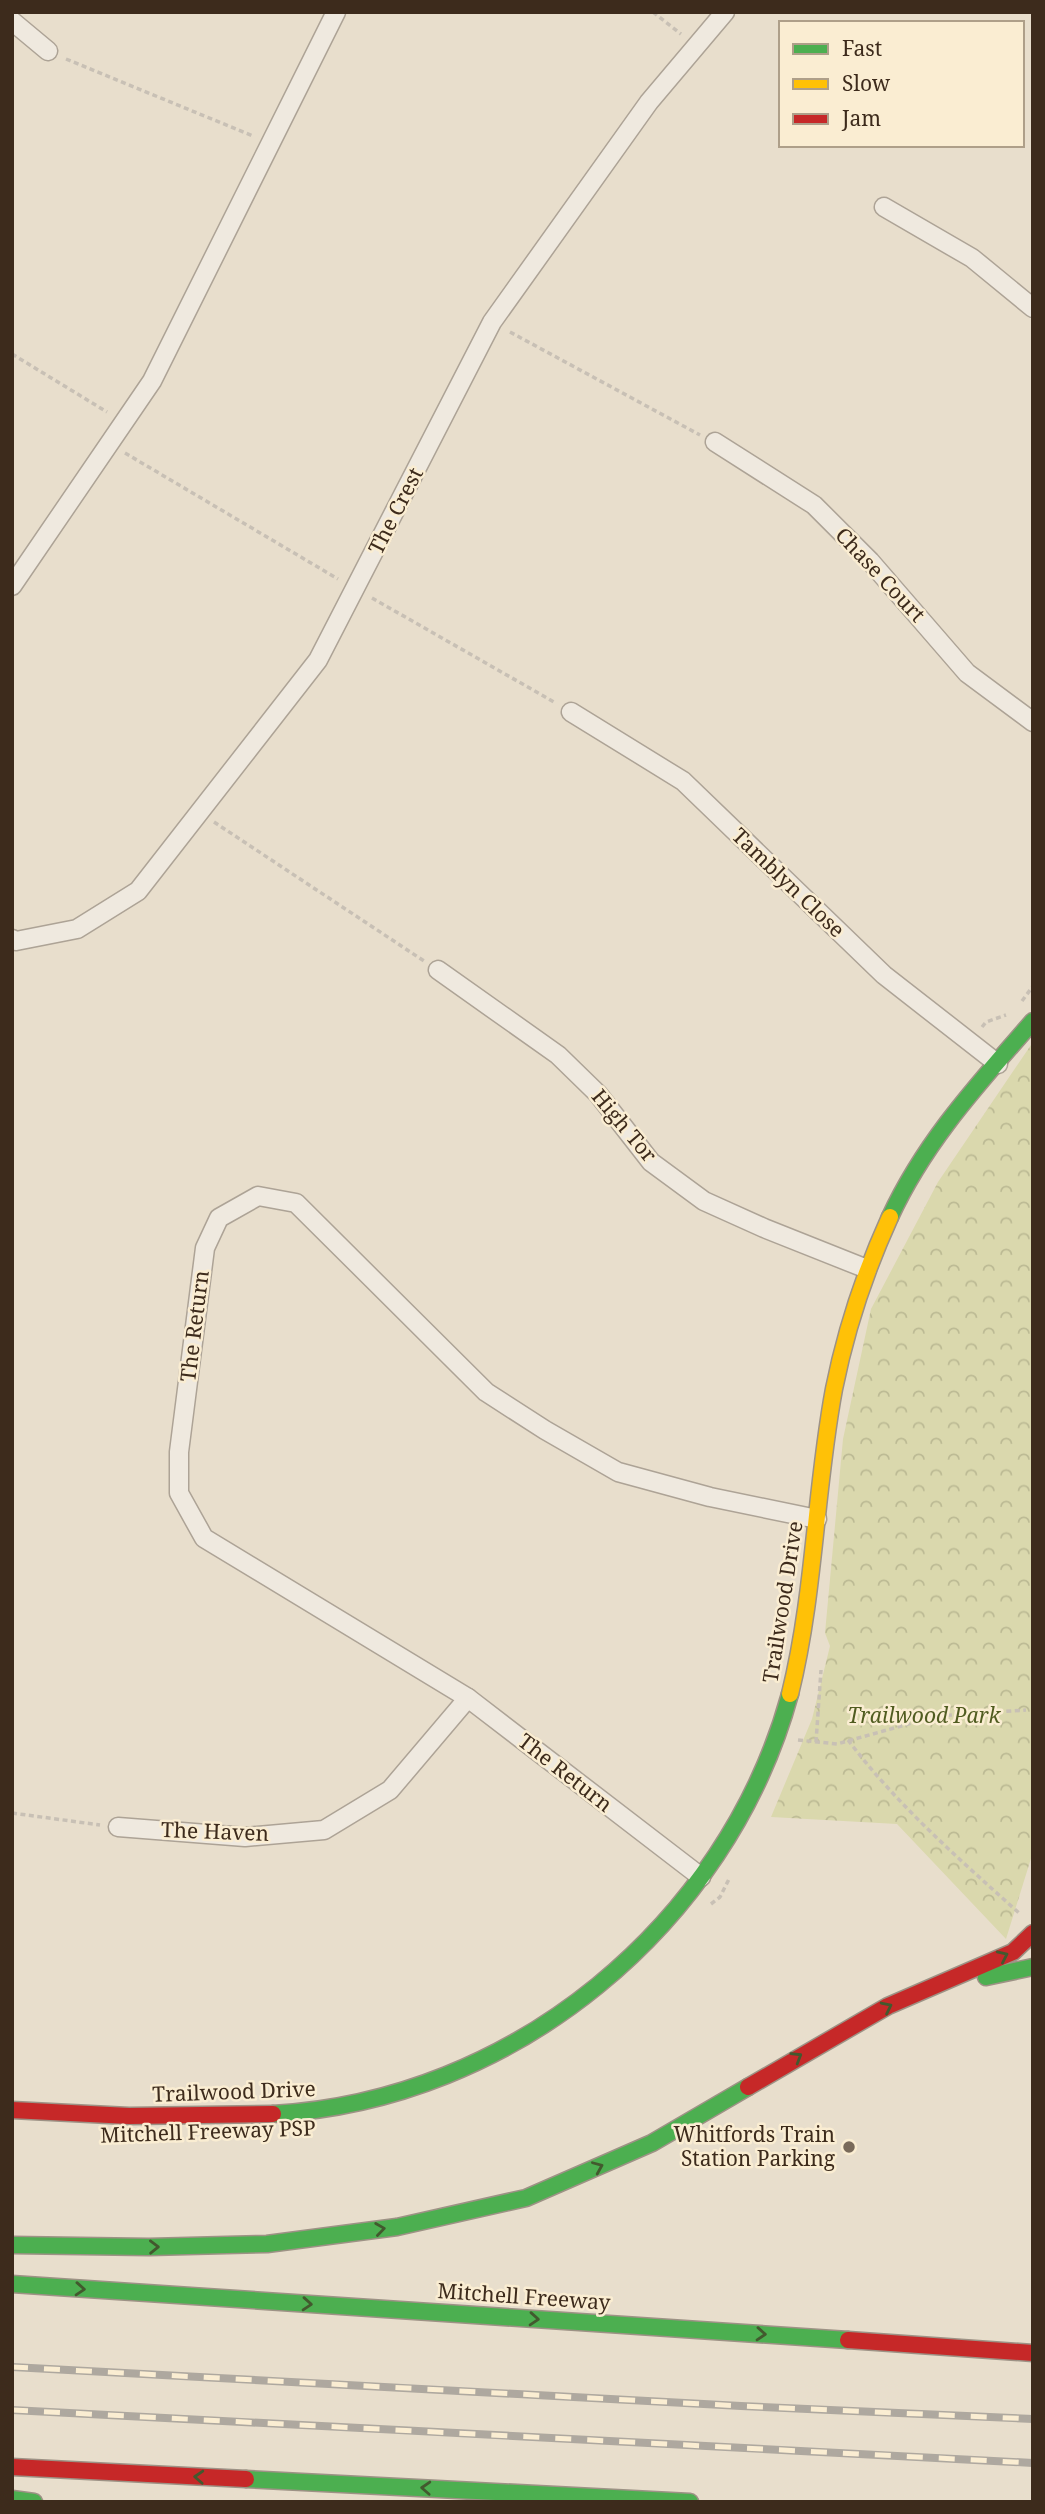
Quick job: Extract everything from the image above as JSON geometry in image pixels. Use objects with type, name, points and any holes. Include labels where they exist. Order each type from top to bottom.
[{"type":"main road","name":"Trailwood Drive","points":[[12,2110],[106,2117],[261,2115],[320,2110],[376,2100],[436,2081],[529,2035],[575,2006],[614,1975],[675,1913],[717,1857],[749,1801],[779,1730],[799,1659],[838,1373],[867,1269],[884,1230],[930,1146],[1033,1021]]},
{"type":"main road","points":[[12,2245],[149,2247],[267,2244],[397,2227],[526,2198],[652,2143],[851,2026],[1013,1952],[1033,1933]]},
{"type":"main road","points":[[923,1991],[1033,1967]]},
{"type":"main road","name":"Mitchell Freeway","points":[[12,2284],[1033,2353]]},
{"type":"main road","points":[[12,2467],[690,2502]]},
{"type":"main road","points":[[12,2499],[34,2502]]},
{"type":"street","points":[[12,586],[111,445],[152,381],[336,12]]},
{"type":"street","name":"The Crest","points":[[13,945],[77,929],[138,891],[318,660],[492,322],[649,102],[725,12]]},
{"type":"street","points":[[12,20],[48,51]]},
{"type":"street","points":[[884,207],[972,258],[1033,308]]},
{"type":"street","name":"Chase Court","points":[[715,442],[814,505],[870,561],[967,673],[1033,722]]},
{"type":"street","name":"Tamblyn Close","points":[[571,712],[683,781],[884,975],[998,1064]]},
{"type":"street","name":"High Tor","points":[[438,970],[558,1055],[598,1094],[651,1162],[704,1201],[867,1269]]},
{"type":"street","name":"The Return","points":[[701,1877],[468,1698],[204,1538],[179,1493],[179,1452],[205,1248],[219,1218],[258,1196],[296,1203],[486,1392],[545,1430],[618,1472],[709,1497],[817,1519]]},
{"type":"street","name":"The Haven","points":[[118,1827],[245,1837],[324,1830],[390,1790],[468,1698]]},
{"type":"path","points":[[653,12],[696,46]]},
{"type":"path","points":[[48,51],[271,144]]},
{"type":"path","points":[[492,322],[715,442]]},
{"type":"path","points":[[12,354],[124,422]]},
{"type":"path","points":[[199,812],[438,970]]},
{"type":"path","points":[[1014,1008],[1020,1002]]},
{"type":"path","points":[[970,1043],[986,1022],[1008,1014]]},
{"type":"path","points":[[816,1742],[822,1662]]},
{"type":"path","points":[[791,1746],[800,1739],[837,1744],[937,1716],[1026,1710]]},
{"type":"path","points":[[848,1740],[878,1780],[924,1827],[1021,1915]]},
{"type":"path","points":[[12,1813],[118,1827]]},
{"type":"path","points":[[708,1906],[725,1891],[732,1869]]},
{"type":"green space","name":"Trailwood Park","points":[[1033,1042],[1033,1852],[1006,1939],[897,1824],[771,1817],[812,1719],[830,1646],[825,1633],[843,1439],[871,1309],[938,1182]]},
{"type":"railway","points":[[12,2367],[1033,2419]]},
{"type":"railway","points":[[12,2410],[1033,2463]]},
{"type":"traffic: fast","points":[[890,1217],[936,1138],[973,1090],[1033,1021]]},
{"type":"traffic: fast","points":[[273,2114],[361,2102],[446,2075],[525,2036],[598,1986],[662,1925],[716,1855],[760,1778],[790,1694]]},
{"type":"traffic: fast","points":[[986,1977],[1033,1967]]},
{"type":"traffic: fast","points":[[12,2245],[149,2247],[267,2244],[397,2227],[526,2198],[652,2143],[748,2087]]},
{"type":"traffic: fast","points":[[12,2284],[848,2340]]},
{"type":"traffic: fast","points":[[246,2479],[690,2502]]},
{"type":"traffic: fast","points":[[12,2499],[34,2502]]},
{"type":"traffic: slow","points":[[790,1694],[805,1618],[834,1389],[857,1301],[890,1217]]},
{"type":"traffic: jam","points":[[748,2087],[888,2006],[1013,1952],[1033,1933]]},
{"type":"traffic: jam","points":[[12,2110],[129,2116],[273,2114]]},
{"type":"traffic: jam","points":[[848,2340],[1033,2353]]},
{"type":"traffic: jam","points":[[12,2467],[246,2479]]},
{"type":"place","name":"Whitfords Train Station Parking","points":[[849,2147]]}]
